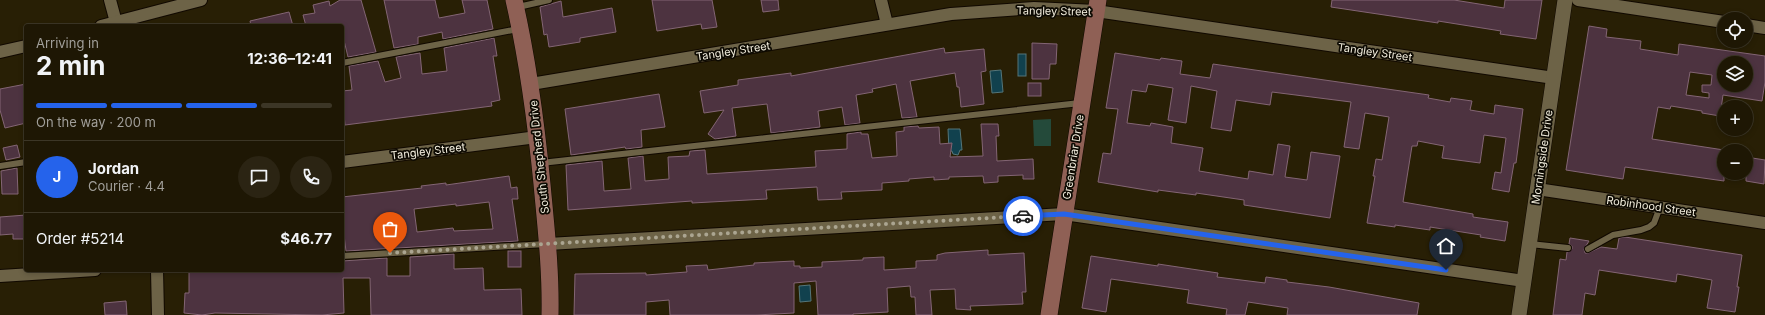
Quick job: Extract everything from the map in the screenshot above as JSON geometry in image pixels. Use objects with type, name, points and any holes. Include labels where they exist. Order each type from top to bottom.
[{"type":"main road","name":"South Shepherd Drive","points":[[514,4],[531,84],[538,137],[548,244],[550,315]]},
{"type":"main road","name":"Greenbriar Drive","points":[[1049,315],[1097,6]]},
{"type":"street","points":[[110,0],[116,24],[201,0]]},
{"type":"street","points":[[881,0],[887,24]]},
{"type":"street","name":"Morningside Drive","points":[[1519,315],[1565,0]]},
{"type":"street","points":[[1578,0],[1717,21]]},
{"type":"street","name":"Tangley Street","points":[[531,84],[950,14],[1034,8],[1097,6],[1554,78]]},
{"type":"street","points":[[1753,26],[1765,28]]},
{"type":"street","points":[[0,52],[24,46]]},
{"type":"street","name":"Tangley Street","points":[[344,162],[538,137]]},
{"type":"street","name":"Robinhood Street","points":[[1537,189],[1765,223]]},
{"type":"street","points":[[548,244],[1064,214],[1524,281]]},
{"type":"street","points":[[0,276],[63,272]]},
{"type":"street","points":[[157,272],[158,315]]},
{"type":"lane","points":[[514,4],[549,0]]},
{"type":"lane","points":[[344,63],[520,29]]},
{"type":"lane","points":[[540,163],[1082,103]]},
{"type":"lane","points":[[0,166],[24,162]]},
{"type":"lane","points":[[1588,249],[1613,234],[1641,230],[1649,227],[1654,223],[1660,207]]},
{"type":"lane","points":[[344,256],[548,244]]},
{"type":"lane","points":[[1529,244],[1568,248]]},
{"type":"green space","points":[[1051,119],[1051,146],[1034,146],[1033,120]]},
{"type":"water","points":[[1018,54],[1026,54],[1026,76],[1018,76]]},
{"type":"water","points":[[1001,70],[1003,92],[992,93],[990,71]]},
{"type":"water","points":[[948,129],[960,129],[962,150],[960,150],[958,155],[953,154],[952,151],[949,151]]},
{"type":"water","points":[[810,285],[811,301],[800,302],[799,286]]},
{"type":"building","points":[[340,0],[361,0],[376,52],[348,57],[344,40],[344,24],[305,24],[303,15],[315,13],[313,5],[329,1],[330,6]]},
{"type":"building","points":[[384,0],[435,0],[439,18],[465,13],[462,0],[487,0],[493,29],[443,39],[442,32],[418,37],[418,44],[394,48]]},
{"type":"building","points":[[652,0],[712,0],[717,27],[702,29],[701,24],[657,31]]},
{"type":"building","points":[[761,0],[778,0],[779,10],[763,12]]},
{"type":"building","points":[[1332,0],[1454,0],[1504,8],[1505,0],[1542,0],[1536,39],[1500,34],[1501,31],[1438,21],[1438,23],[1331,7]]},
{"type":"building","points":[[561,1],[563,17],[612,8],[616,32],[580,38],[580,42],[549,47],[547,34],[544,35],[540,7]]},
{"type":"building","points":[[289,12],[292,24],[251,24],[250,21]]},
{"type":"building","points":[[1589,26],[1607,29],[1606,37],[1641,41],[1640,49],[1678,55],[1679,44],[1765,56],[1765,82],[1762,101],[1723,95],[1722,100],[1717,100],[1717,116],[1702,113],[1702,111],[1671,106],[1670,109],[1658,107],[1652,139],[1717,149],[1717,180],[1724,181],[1625,167],[1623,179],[1566,170]],"holes":[[[1690,72],[1712,75],[1711,85],[1702,85],[1702,92],[1709,93],[1709,98],[1686,95]]]},
{"type":"building","points":[[494,38],[497,56],[493,56],[500,100],[491,102],[492,106],[345,125],[344,91],[352,90],[349,66],[378,61],[385,82],[401,78],[396,57],[420,53],[422,74],[447,71],[444,48]]},
{"type":"building","points":[[1032,43],[1057,44],[1056,64],[1050,64],[1049,79],[1032,79]]},
{"type":"building","points":[[944,48],[945,53],[984,49],[986,71],[981,72],[984,104],[961,107],[959,87],[957,87],[955,73],[910,81],[917,117],[902,118],[896,84],[872,89],[873,92],[856,95],[860,123],[845,125],[842,107],[818,111],[820,127],[771,133],[767,104],[732,108],[736,136],[715,139],[708,134],[724,110],[704,113],[700,91],[738,85],[738,80],[791,73],[791,76]]},
{"type":"building","points":[[1115,53],[1160,60],[1161,58],[1182,61],[1180,74],[1210,78],[1213,64],[1429,95],[1428,98],[1450,102],[1451,98],[1472,101],[1470,110],[1494,114],[1495,105],[1523,109],[1516,163],[1514,163],[1509,192],[1492,189],[1495,172],[1501,173],[1506,138],[1484,135],[1480,163],[1442,158],[1444,146],[1418,141],[1417,146],[1412,146],[1403,202],[1473,214],[1473,217],[1508,222],[1505,241],[1480,237],[1481,235],[1430,227],[1430,230],[1367,223],[1375,176],[1373,176],[1376,159],[1382,160],[1389,117],[1365,113],[1359,149],[1344,147],[1351,102],[1272,92],[1270,105],[1236,100],[1231,131],[1211,128],[1217,91],[1191,86],[1186,123],[1168,120],[1173,88],[1148,84],[1146,92],[1132,90],[1127,123],[1150,126],[1151,123],[1173,127],[1171,143],[1203,148],[1199,171],[1248,179],[1249,171],[1273,175],[1278,144],[1290,146],[1285,177],[1307,180],[1311,152],[1340,156],[1330,218],[1244,205],[1244,200],[1196,193],[1196,195],[1158,190],[1158,192],[1098,182],[1103,153],[1111,154],[1118,109],[1106,108]]},
{"type":"building","points":[[1028,83],[1041,83],[1041,96],[1028,96]]},
{"type":"building","points":[[24,84],[24,123],[5,128],[0,110],[0,89]]},
{"type":"building","points":[[659,94],[665,127],[641,130],[642,147],[626,149],[625,147],[571,155],[565,109]]},
{"type":"building","points":[[981,124],[998,124],[999,136],[996,136],[997,161],[1033,159],[1034,179],[1023,179],[1023,175],[998,176],[998,182],[984,183],[983,176],[949,177],[949,179],[934,180],[934,177],[882,183],[882,190],[841,192],[842,199],[818,200],[817,187],[766,190],[767,199],[692,203],[692,201],[568,210],[566,165],[602,161],[604,191],[631,189],[628,158],[643,156],[645,181],[669,179],[668,157],[689,156],[690,151],[705,150],[707,174],[816,167],[815,151],[847,149],[847,134],[861,132],[861,134],[868,134],[872,158],[897,156],[896,132],[904,131],[904,127],[918,126],[919,128],[939,127],[940,144],[952,143],[950,157],[983,156]]},
{"type":"building","points":[[17,145],[20,157],[6,160],[3,148]]},
{"type":"building","points":[[1753,158],[1765,160],[1764,184],[1746,181],[1753,180]]},
{"type":"building","points":[[17,168],[18,194],[2,194],[1,171]]},
{"type":"building","points":[[509,176],[511,188],[517,187],[518,199],[512,199],[518,241],[346,251],[344,235],[344,197],[422,188],[421,186],[446,183],[446,185]],"holes":[[[489,202],[493,229],[454,231],[453,228],[417,232],[414,209]]]},
{"type":"building","points":[[24,215],[24,239],[13,239],[13,234],[0,235],[0,217]]},
{"type":"building","points":[[1625,237],[1742,255],[1735,312],[1707,308],[1712,280],[1677,274],[1676,282],[1599,270],[1595,295],[1585,293],[1582,315],[1553,315],[1560,259],[1566,260],[1567,252],[1572,249],[1572,246],[1569,244],[1570,238],[1589,241],[1584,249],[1585,253],[1588,253],[1601,247],[1617,249],[1619,238]]},
{"type":"building","points":[[988,250],[988,255],[1024,253],[1026,292],[1022,292],[1023,304],[970,306],[971,310],[956,309],[955,289],[930,290],[932,315],[916,315],[915,297],[911,297],[910,286],[887,288],[888,312],[853,315],[818,315],[816,281],[794,283],[794,313],[756,315],[670,315],[669,300],[646,302],[646,315],[574,315],[575,274],[646,273],[646,275],[687,272],[686,266],[707,265],[708,270],[754,265],[754,263],[794,261],[794,266],[800,266],[800,268],[822,267],[822,262],[863,260],[863,258],[884,257],[884,270],[916,268],[916,261],[937,260],[937,255],[945,253]]},
{"type":"building","points":[[508,251],[521,251],[521,267],[508,267]]},
{"type":"building","points":[[454,254],[454,269],[483,268],[484,290],[521,289],[522,315],[371,315],[370,278],[343,278],[344,313],[322,315],[215,313],[202,315],[184,313],[185,293],[189,293],[189,272],[344,272],[344,261],[387,258],[387,276],[410,276],[410,257]]},
{"type":"building","points":[[1091,256],[1218,273],[1217,277],[1265,283],[1266,277],[1287,280],[1287,282],[1329,287],[1419,303],[1417,315],[1287,315],[1288,308],[1248,302],[1245,315],[1226,315],[1227,309],[1187,303],[1189,290],[1111,279],[1106,312],[1082,308]]},
{"type":"building","points":[[126,301],[127,315],[105,315],[104,303]]},
{"type":"way so far","points":[[390,253],[1023,216]]},
{"type":"route","points":[[1023,216],[1064,214],[1446,270]]}]
